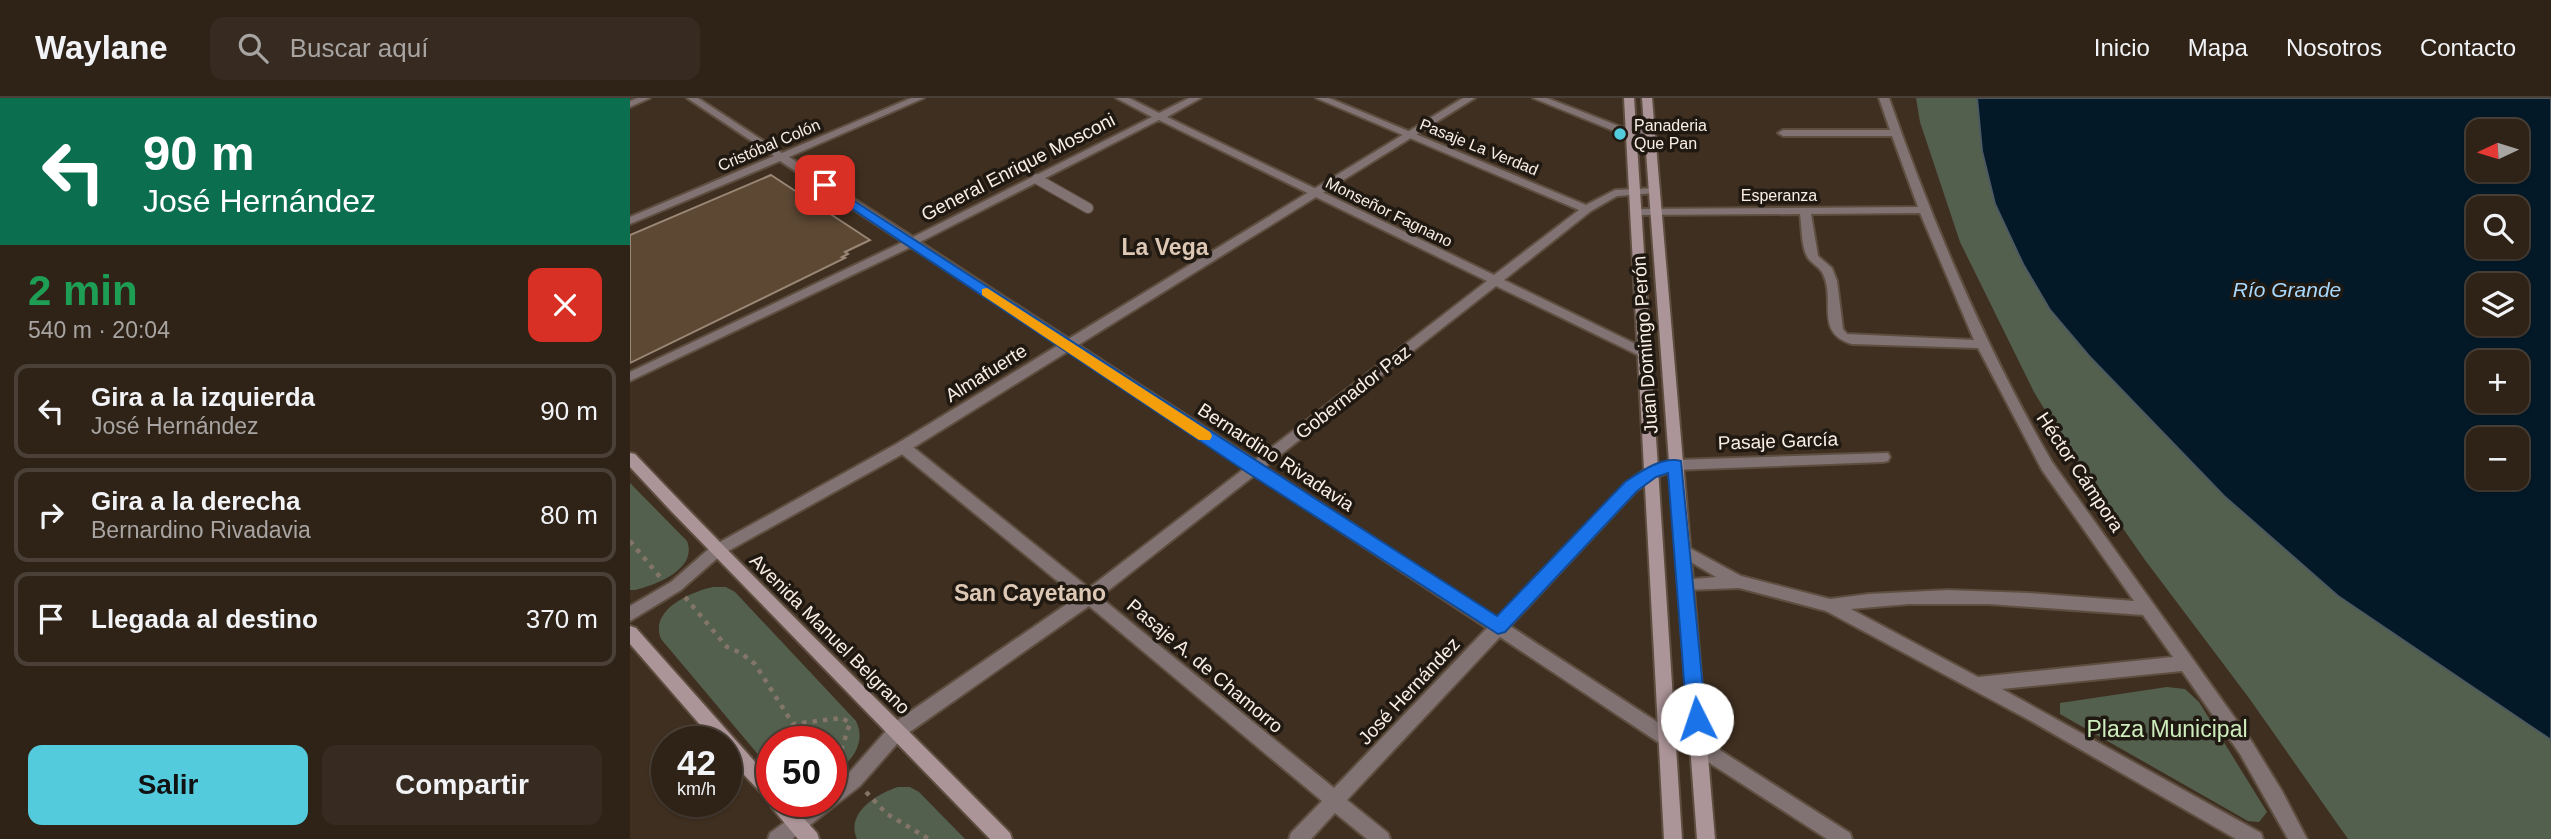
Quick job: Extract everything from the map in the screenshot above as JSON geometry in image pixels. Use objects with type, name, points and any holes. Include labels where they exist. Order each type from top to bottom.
[{"type":"main road","name":"Juan Domingo Perón","points":[[1629,98],[1673,839]]},
{"type":"main road","name":"Juan Domingo Perón","points":[[1647,98],[1706,839]]},
{"type":"main road","name":"Avenida Manuel Belgrano","points":[[630,458],[716,551],[898,730],[1003,839]]},
{"type":"main road","points":[[630,633],[712,726]]},
{"type":"main road","points":[[742,760],[756,776]]},
{"type":"main road","points":[[792,817],[810,839]]},
{"type":"street","points":[[630,104],[645,98]]},
{"type":"street","name":"Bernardino Rivadavia","points":[[692,98],[1254,469],[1667,737],[1698,746],[1843,839]]},
{"type":"street","name":"Cristóbal Colón","points":[[630,221],[919,98]]},
{"type":"street","name":"Monseñor Fagnano","points":[[1121,98],[1644,353]]},
{"type":"street","name":"General Enrique Mosconi","points":[[630,377],[912,242],[1196,98]]},
{"type":"street","name":"Pasaje La Verdad","points":[[1321,98],[1587,209]]},
{"type":"street","name":"Almafuerte","points":[[630,614],[676,586],[716,551],[903,447],[1470,98]]},
{"type":"street","points":[[1538,98],[1631,132],[1649,132]]},
{"type":"street","name":"Héctor Cámpora","points":[[1884,98],[1923,210],[1998,381],[2048,466],[2147,609],[2188,663],[2252,758],[2299,838]]},
{"type":"street","points":[[1783,133],[1896,133]]},
{"type":"street","name":"Gobernador Paz","points":[[847,784],[898,730],[1089,597],[1587,209],[1605,196],[1654,190]]},
{"type":"street","name":"Esperanza","points":[[1636,212],[1923,210]]},
{"type":"street","points":[[1805,211],[1811,251],[1813,257],[1828,271],[1836,330],[1843,337],[1852,340],[1982,344]]},
{"type":"street","name":"Pasaje A. de Chamorro","points":[[903,447],[1381,839]]},
{"type":"street","name":"Pasaje García","points":[[1675,465],[1883,457]]},
{"type":"street","name":"José Hernández","points":[[1298,839],[1631,486],[1651,473],[1675,465]]},
{"type":"street","points":[[1684,551],[1739,582],[1830,606],[2254,839]]},
{"type":"street","points":[[1687,584],[1739,582]]},
{"type":"street","points":[[1830,606],[1870,599],[1930,595],[2147,609]]},
{"type":"street","points":[[1977,685],[2188,663]]},
{"type":"street","points":[[777,839],[805,817]]},
{"type":"lane","points":[[1037,179],[1088,208]]},
{"type":"path","points":[[630,541],[660,577],[676,586],[727,647],[741,653],[755,664],[793,724],[842,718],[850,723],[838,760],[887,814],[929,839]]},
{"type":"green space","points":[[1916,98],[1977,98],[1982,151],[2023,264],[2050,310],[2089,356],[2224,496],[2338,596],[2551,740],[2551,839],[2348,839],[2249,698],[2145,560],[2074,458],[2034,392],[1960,242],[1920,122]]},
{"type":"green space","points":[[630,483],[687,541],[689,551],[686,560],[673,574],[635,590],[630,590]]},
{"type":"green space","points":[[713,587],[726,587],[735,592],[856,721],[860,737],[855,752],[847,763],[847,726],[756,726],[756,752],[742,735],[742,726],[734,726],[661,639],[659,629],[666,611],[693,593]]},
{"type":"green space","name":"Plaza Municipal","points":[[2167,687],[2185,689],[2199,702],[2267,812],[2259,822],[2248,821],[2060,714],[2060,703]]},
{"type":"green space","points":[[898,787],[910,787],[919,792],[965,839],[857,839],[854,830],[859,813],[873,799]]},
{"type":"water","name":"Río Grande","points":[[1977,98],[2551,98],[2551,740],[2338,596],[2224,496],[2089,356],[2050,310],[2023,264],[1995,204],[1982,151]]},
{"type":"building","points":[[771,175],[870,240],[845,252],[848,254],[842,257],[845,258],[630,363],[630,235]]},
{"type":"slow traffic","points":[[987,292],[1204,436]]},
{"type":"place","name":"Panaderia Que Pan","points":[[1620,134]]},
{"type":"district","name":"La Vega","points":[[1165,247]]},
{"type":"district","name":"San Cayetano","points":[[1030,593]]},
{"type":"route","points":[[825,185],[1254,469],[1498,626],[1631,486],[1651,473],[1675,465],[1697,719]]}]
